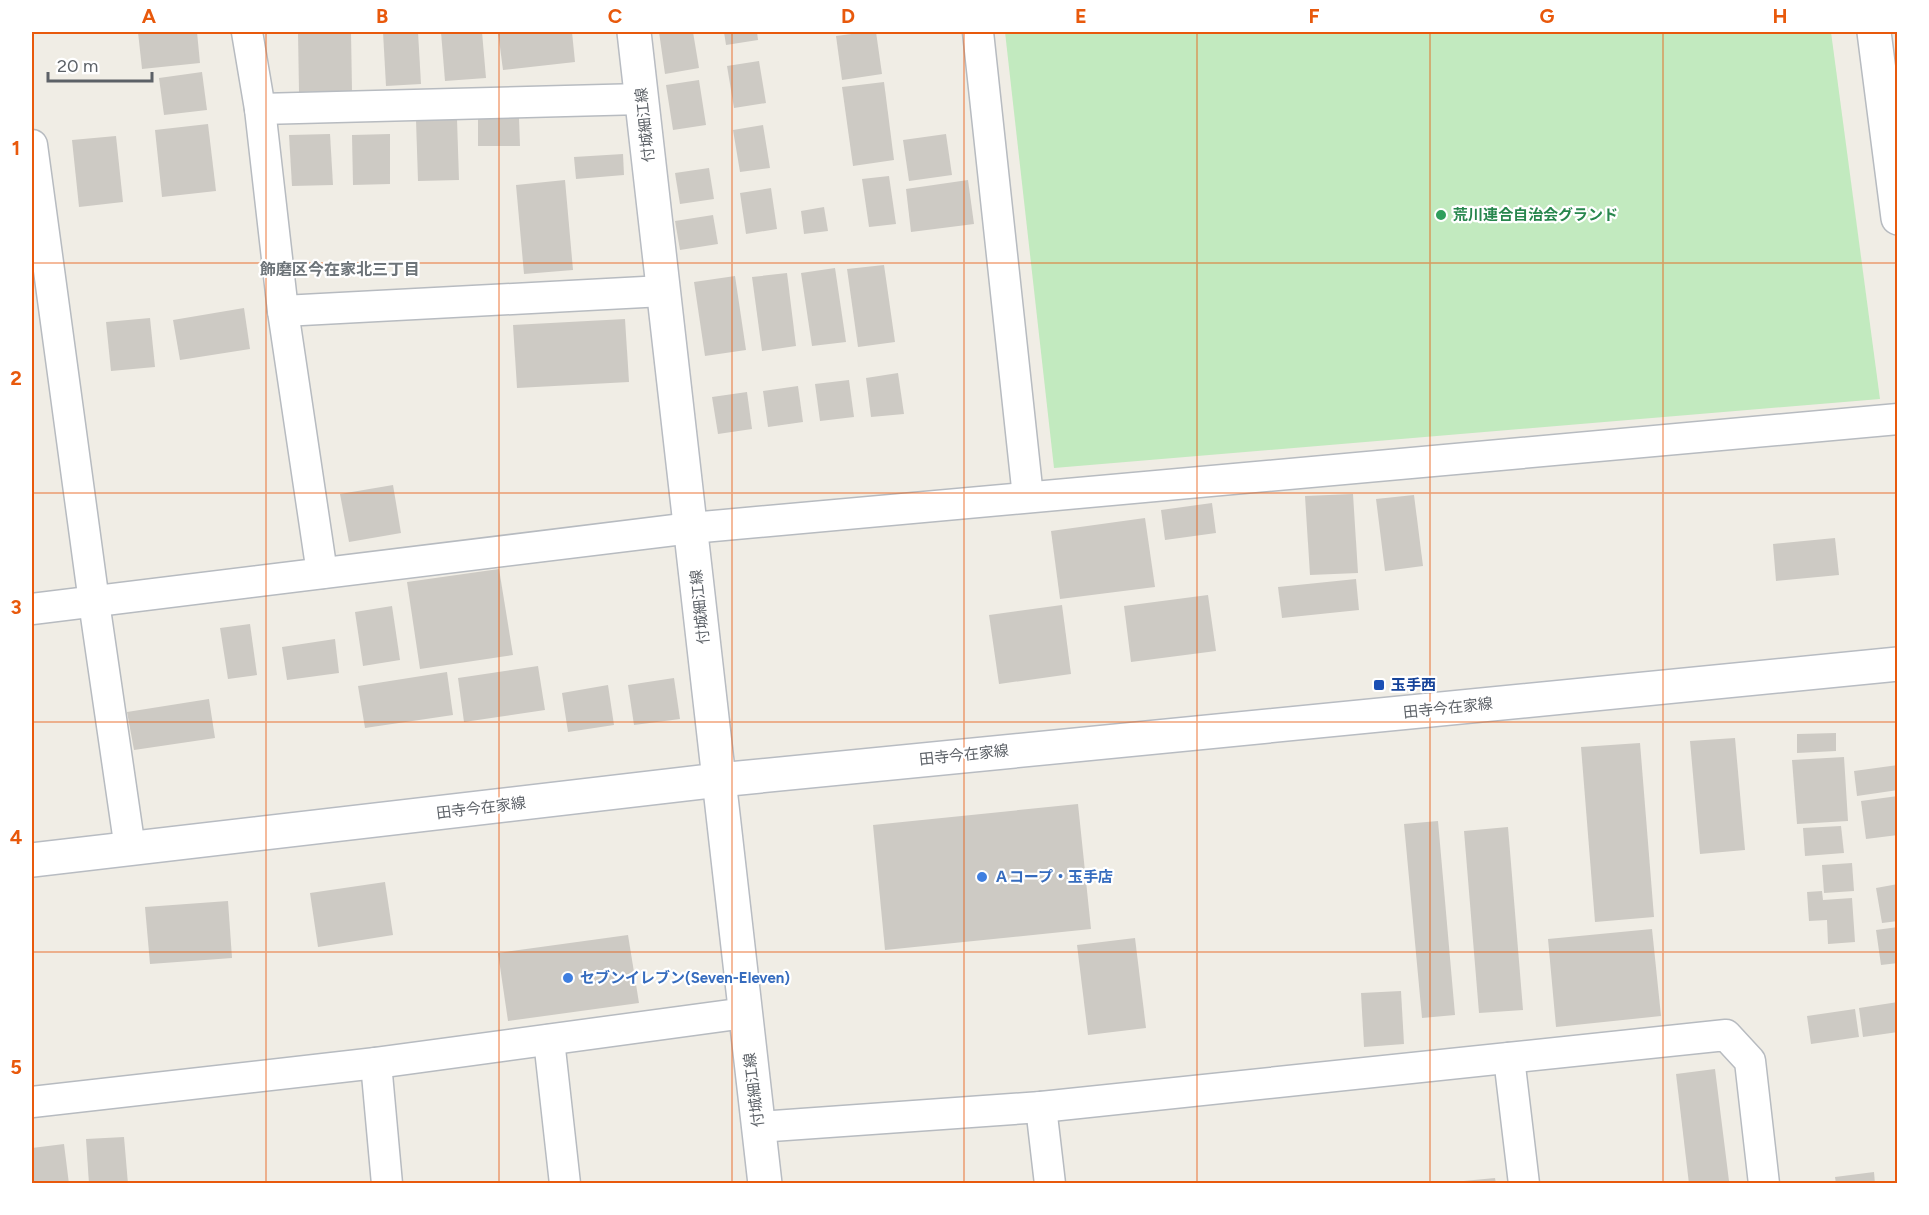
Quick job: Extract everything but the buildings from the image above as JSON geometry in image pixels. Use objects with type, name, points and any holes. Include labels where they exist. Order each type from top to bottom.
[{"type":"main road","name":"付城細江線","points":[[634,32],[765,1184]]},
{"type":"main road","points":[[1874,32],[1898,218]]},
{"type":"main road","name":"田寺今在家線","points":[[32,860],[719,780],[1898,664]]},
{"type":"street","points":[[247,32],[260,109],[283,311],[322,573]]},
{"type":"street","points":[[978,32],[1028,497]]},
{"type":"street","points":[[260,109],[642,99]]},
{"type":"street","points":[[32,145],[93,602],[130,849]]},
{"type":"street","points":[[283,311],[663,291]]},
{"type":"street","points":[[32,609],[691,528],[1898,419]]},
{"type":"street","points":[[32,1102],[376,1063],[745,1012]]},
{"type":"street","points":[[758,1127],[1041,1107],[1726,1035],[1750,1061],[1764,1184]]},
{"type":"street","points":[[549,1040],[565,1184]]},
{"type":"street","points":[[1509,1058],[1524,1184]]},
{"type":"street","points":[[376,1063],[387,1184]]},
{"type":"street","points":[[1041,1107],[1050,1184]]},
{"type":"green space","name":"荒川連合自治会グランド","points":[[1005,32],[1831,32],[1880,399],[1054,468]]},
{"type":"place","name":"荒川連合自治会グランド","points":[[1441,215]]},
{"type":"place","name":"玉手西","points":[[1379,685]]},
{"type":"place","name":"Ａコープ・玉手店","points":[[982,877]]},
{"type":"place","name":"セブンイレブン(Seven-Eleven)","points":[[568,978]]},
{"type":"district","name":"飾磨区今在家北三丁目","points":[[340,269]]}]
